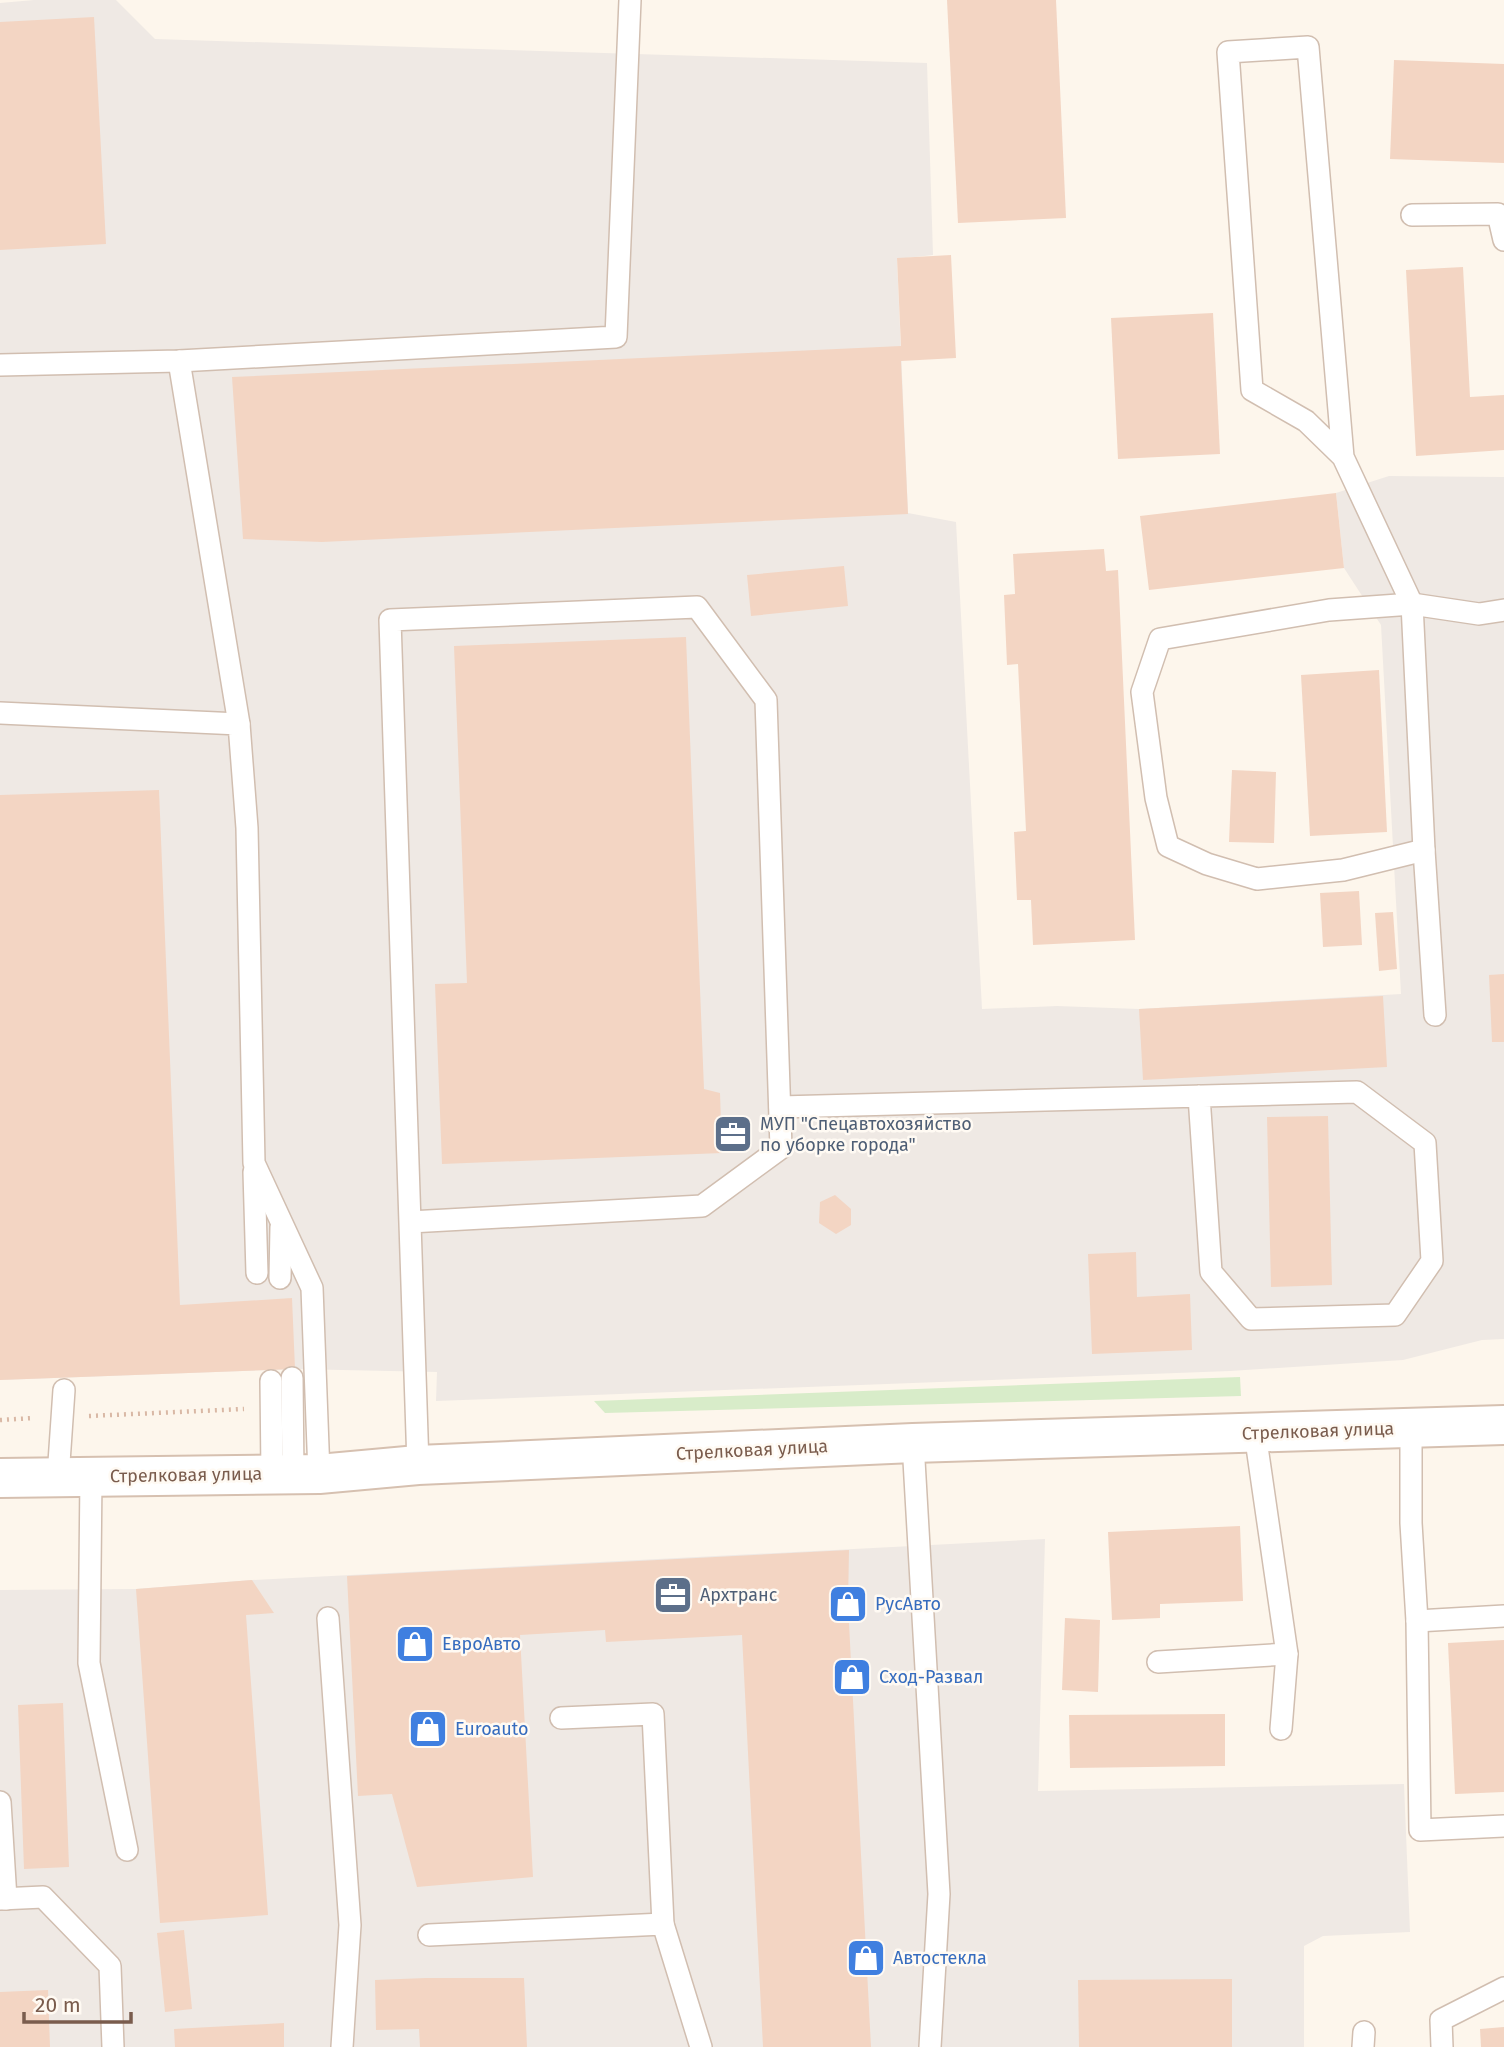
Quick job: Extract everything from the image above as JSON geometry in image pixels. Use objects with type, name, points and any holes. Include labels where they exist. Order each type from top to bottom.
[{"type":"street","name":"Стрелковая улица","points":[[0,1478],[294,1474],[418,1465],[913,1443],[1504,1425]]},
{"type":"lane","points":[[0,365],[179,360],[616,337],[630,0]]},
{"type":"lane","points":[[1343,457],[1306,421],[1252,390],[1228,52],[1308,47],[1343,457],[1412,604],[1423,850],[1435,1015]]},
{"type":"lane","points":[[1412,215],[1498,214],[1504,240]]},
{"type":"lane","points":[[179,360],[239,724],[247,828],[257,1273]]},
{"type":"lane","points":[[1423,850],[1343,870],[1257,879],[1208,864],[1168,846],[1156,798],[1142,692],[1160,639],[1329,610],[1412,604],[1479,614],[1504,610]]},
{"type":"lane","points":[[410,1222],[702,1206],[781,1148],[766,700],[697,607],[390,620],[418,1465]]},
{"type":"lane","points":[[0,713],[239,724]]},
{"type":"lane","points":[[780,1107],[1199,1096],[1357,1092],[1425,1143],[1432,1261],[1395,1315],[1251,1319],[1212,1272],[1199,1096]]},
{"type":"lane","points":[[254,1163],[312,1288],[294,1474]]},
{"type":"lane","points":[[280,1278],[281,1222]]},
{"type":"lane","points":[[281,1380],[294,1474],[271,1408],[281,1380]]},
{"type":"lane","points":[[64,1391],[62,1417],[75,1477],[89,1663],[127,1850]]},
{"type":"lane","points":[[1411,1428],[1411,1523],[1417,1621],[1420,1830],[1504,1826]]},
{"type":"lane","points":[[1255,1433],[1287,1654],[1281,1729]]},
{"type":"lane","points":[[913,1443],[939,1894],[930,2047]]},
{"type":"lane","points":[[1417,1621],[1504,1616]]},
{"type":"lane","points":[[328,1618],[350,1925],[342,2047]]},
{"type":"lane","points":[[1158,1662],[1287,1654]]},
{"type":"lane","points":[[561,1718],[653,1714],[663,1924],[701,2047]]},
{"type":"lane","points":[[0,1802],[3,1899],[43,1897],[110,1966],[113,2047]]},
{"type":"lane","points":[[429,1934],[663,1924]]},
{"type":"lane","points":[[1442,2047],[1441,2020],[1504,1988]]},
{"type":"path","points":[[0,1420],[271,1408]]},
{"type":"shaded area","points":[[34,0],[116,0],[155,39],[927,63],[933,255],[897,259],[908,513],[956,522],[982,1009],[1057,1006],[1139,1009],[1401,994],[1381,625],[1344,568],[1336,493],[1389,476],[1504,477],[1504,1339],[1482,1340],[1403,1360],[1230,1371],[436,1401],[437,1372],[295,1369],[0,1380],[0,3]]},
{"type":"shaded area","points":[[1045,1539],[1038,1791],[1404,1784],[1410,1932],[1323,1936],[1304,1946],[1304,2047],[0,2047],[0,1590],[136,1589],[252,1580]]},
{"type":"green space","points":[[1240,1377],[1241,1396],[605,1413],[594,1401]]},
{"type":"building","points":[[947,0],[1056,0],[1066,218],[958,223]]},
{"type":"building","points":[[94,17],[106,244],[0,250],[0,22]]},
{"type":"building","points":[[1394,60],[1504,64],[1504,163],[1390,159]]},
{"type":"building","points":[[951,255],[956,358],[901,361],[908,514],[322,542],[243,539],[232,377],[901,346],[897,258]]},
{"type":"building","points":[[1463,267],[1470,397],[1504,395],[1504,450],[1416,456],[1406,270]]},
{"type":"building","points":[[1213,313],[1220,454],[1118,459],[1111,318]]},
{"type":"building","points":[[1336,493],[1344,568],[1149,590],[1140,516]]},
{"type":"building","points":[[1104,549],[1106,571],[1118,570],[1135,940],[1033,945],[1031,900],[1017,900],[1014,832],[1026,831],[1018,664],[1007,665],[1004,595],[1015,594],[1013,554]]},
{"type":"building","points":[[844,566],[848,606],[751,616],[747,575]]},
{"type":"building","points":[[686,637],[704,1089],[720,1093],[722,1153],[442,1164],[435,984],[467,983],[454,646]]},
{"type":"building","points":[[1379,670],[1387,832],[1310,836],[1301,675]]},
{"type":"building","points":[[1232,770],[1276,772],[1274,843],[1229,842]]},
{"type":"building","points":[[159,790],[180,1305],[292,1298],[295,1369],[0,1380],[0,795]]},
{"type":"building","points":[[1359,891],[1362,945],[1323,947],[1320,893]]},
{"type":"building","points":[[1393,912],[1397,969],[1379,971],[1375,913]]},
{"type":"building","points":[[1504,974],[1504,1042],[1492,1042],[1489,975]]},
{"type":"building","points":[[1383,996],[1387,1067],[1143,1080],[1139,1009]]},
{"type":"building","points":[[1328,1116],[1332,1285],[1271,1287],[1267,1117]]},
{"type":"building","points":[[835,1195],[851,1209],[851,1225],[836,1234],[819,1223],[820,1202]]},
{"type":"building","points":[[1136,1252],[1137,1297],[1190,1294],[1192,1350],[1092,1354],[1088,1254]]},
{"type":"building","points":[[1240,1526],[1243,1601],[1160,1604],[1160,1618],[1112,1620],[1108,1532]]},
{"type":"building","points":[[849,1550],[848,1604],[871,2047],[763,2047],[742,1635],[606,1642],[605,1630],[520,1635],[533,1877],[417,1887],[392,1794],[358,1796],[347,1576]]},
{"type":"building","points":[[252,1580],[274,1613],[246,1615],[268,1915],[160,1923],[136,1589]]},
{"type":"building","points":[[1065,1618],[1100,1620],[1098,1692],[1062,1690]]},
{"type":"building","points":[[1504,1640],[1504,1792],[1455,1794],[1448,1643]]},
{"type":"building","points":[[63,1703],[69,1867],[24,1869],[18,1705]]},
{"type":"building","points":[[1225,1714],[1225,1766],[1070,1768],[1069,1715]]},
{"type":"building","points":[[184,1930],[192,2009],[165,2012],[157,1933]]},
{"type":"building","points":[[524,1978],[527,2047],[420,2047],[419,2029],[376,2030],[375,1980]]},
{"type":"building","points":[[1232,1979],[1232,2047],[1079,2047],[1078,1980]]},
{"type":"building","points":[[48,1990],[50,2047],[0,2047],[0,1992]]},
{"type":"building","points":[[284,2023],[284,2047],[175,2047],[174,2029]]},
{"type":"building","points":[[1504,2027],[1504,2047],[1481,2047],[1480,2029]]},
{"type":"place","name":"МУП \"Спецавтохозяйство по уборке города\"","points":[[733,1134]]},
{"type":"place","name":"Архтранс","points":[[673,1595]]},
{"type":"place","name":"РусАвто","points":[[848,1604]]},
{"type":"place","name":"ЕвроАвто","points":[[415,1644]]},
{"type":"place","name":"Сход-Развал","points":[[852,1677]]},
{"type":"place","name":"Euroauto","points":[[428,1729]]},
{"type":"place","name":"Автостекла","points":[[866,1958]]}]
